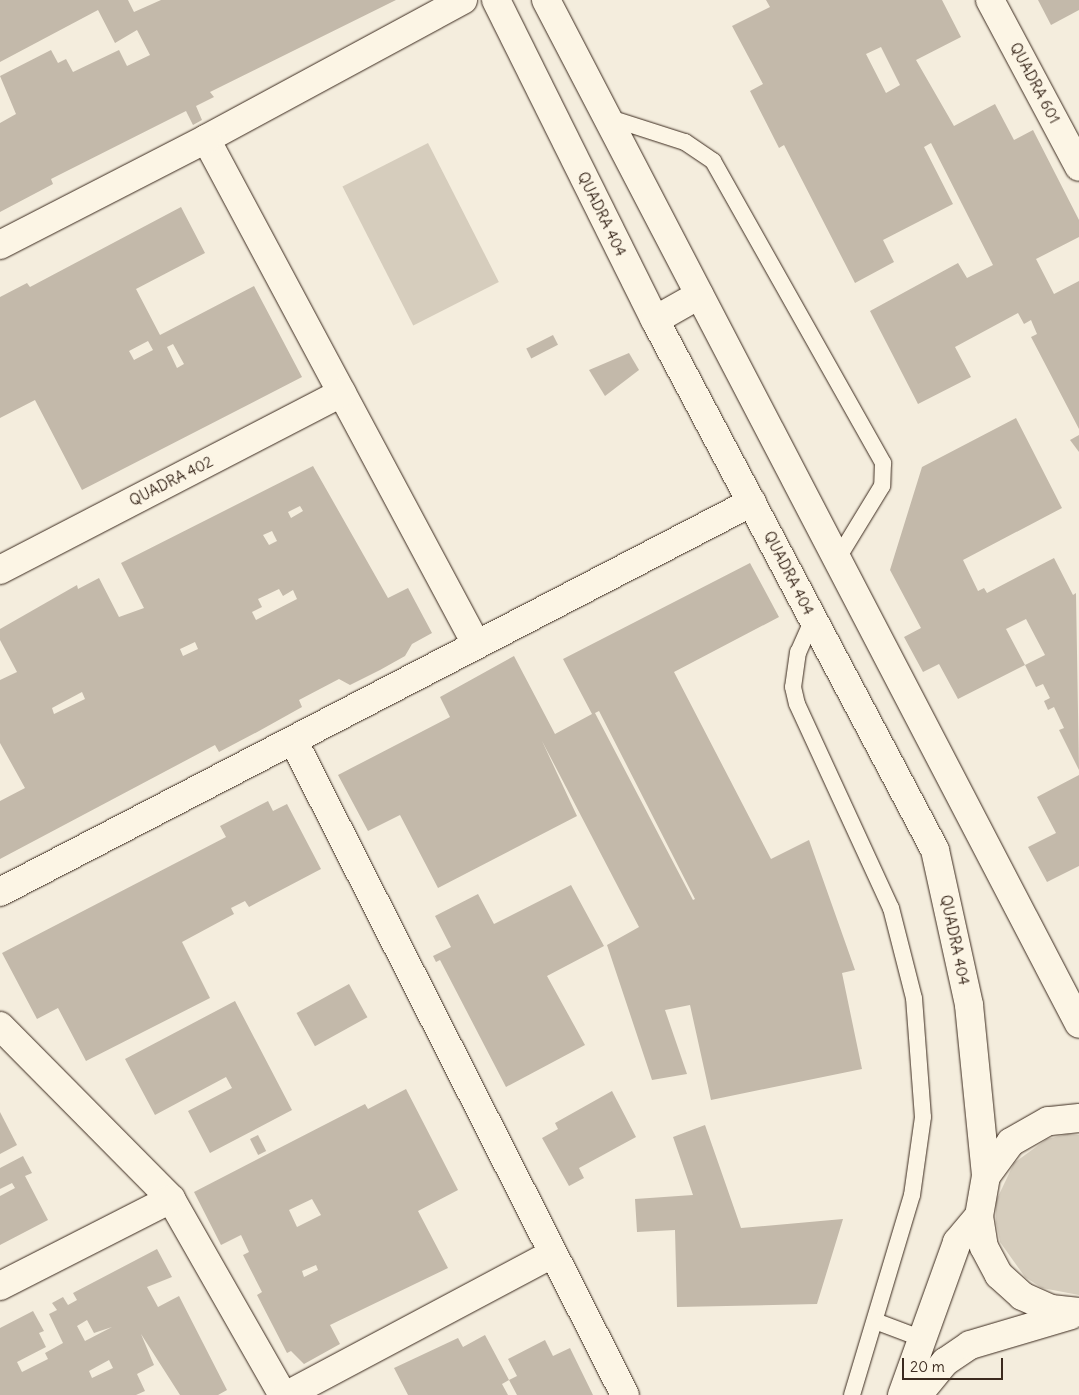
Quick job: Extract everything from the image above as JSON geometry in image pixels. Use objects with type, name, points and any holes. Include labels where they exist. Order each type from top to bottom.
[{"type":"street","points":[[0,245],[206,139],[463,0]]},
{"type":"street","name":"QUADRA 404","points":[[496,0],[655,320],[935,850],[969,1005],[986,1176]]},
{"type":"street","points":[[546,0],[1079,1024]]},
{"type":"street","name":"QUADRA 601","points":[[990,0],[1079,167]]},
{"type":"street","points":[[206,139],[475,642]]},
{"type":"street","points":[[655,320],[699,295]]},
{"type":"street","name":"QUADRA 402","points":[[0,570],[342,393]]},
{"type":"street","points":[[0,892],[293,740],[475,642],[752,502]]},
{"type":"street","points":[[293,740],[625,1395]]},
{"type":"street","points":[[0,1028],[171,1199],[283,1395]]},
{"type":"street","points":[[1079,1118],[1048,1121],[1028,1130],[997,1158],[986,1176],[979,1216],[984,1247],[999,1275],[1022,1296],[1051,1309],[1079,1312]]},
{"type":"street","points":[[0,1286],[171,1199]]},
{"type":"street","points":[[902,1395],[957,1242],[979,1216]]},
{"type":"street","points":[[287,1395],[552,1254]]},
{"type":"street","points":[[918,1395],[945,1362],[970,1345],[1079,1312]]},
{"type":"lane","points":[[607,117],[684,142],[713,161],[883,462],[882,486],[838,558]]},
{"type":"lane","points":[[812,619],[798,652],[793,686],[797,704],[891,908],[914,998],[923,1117],[912,1195],[852,1395]]},
{"type":"lane","points":[[875,1321],[923,1339]]},
{"type":"shaded area","points":[[428,143],[499,282],[413,326],[342,187]]},
{"type":"shaded area","points":[[1068,1134],[1079,1135],[1079,1295],[1042,1288],[1025,1277],[1000,1242],[996,1222],[996,1201],[1014,1163],[1047,1139]]},
{"type":"building","points":[[0,0],[128,0],[134,12],[161,0],[396,0],[210,92],[214,97],[196,106],[202,120],[193,125],[186,111],[51,179],[53,184],[0,212],[0,123],[16,114],[0,76],[51,50],[58,63],[66,59],[73,72],[119,50],[127,66],[150,55],[137,30],[115,43],[98,10],[0,62]]},
{"type":"building","points":[[766,0],[942,0],[961,37],[916,60],[954,126],[995,104],[1014,140],[1033,130],[1079,220],[1079,237],[1036,259],[1054,294],[1079,281],[1079,429],[1031,337],[1037,334],[1031,320],[1024,324],[1018,313],[955,347],[971,377],[918,404],[870,311],[958,263],[967,278],[993,265],[931,143],[924,147],[953,204],[883,240],[894,262],[855,283],[784,145],[779,148],[750,91],[763,84],[732,26],[770,7]],"holes":[[[881,47],[900,85],[886,93],[866,54]]]},
{"type":"building","points":[[1038,0],[1079,0],[1079,10],[1051,25]]},
{"type":"building","points":[[181,207],[205,253],[136,289],[160,335],[254,286],[302,377],[82,490],[35,400],[0,418],[0,297],[27,283],[30,287]],"holes":[[[148,341],[153,350],[134,360],[129,351]],[[173,344],[184,364],[177,368],[167,347]]]},
{"type":"building","points":[[553,335],[558,345],[531,358],[526,349]]},
{"type":"building","points":[[629,353],[639,370],[605,396],[589,370]]},
{"type":"building","points":[[1016,418],[1062,508],[963,560],[978,591],[984,588],[987,593],[1054,558],[1073,595],[1076,593],[1079,770],[1059,730],[1064,728],[1054,707],[1048,710],[1044,701],[1050,698],[1043,684],[1036,687],[1025,665],[958,699],[939,664],[923,672],[904,637],[921,628],[890,570],[922,467]],"holes":[[[1026,619],[1045,655],[1025,665],[1006,629]]]},
{"type":"building","points":[[1079,435],[1079,452],[1070,440]]},
{"type":"building","points":[[313,466],[388,598],[408,588],[432,633],[412,644],[405,656],[380,670],[350,685],[339,679],[299,700],[302,707],[259,731],[219,752],[215,745],[0,859],[0,801],[25,788],[0,743],[0,680],[17,672],[0,640],[0,629],[77,585],[78,589],[99,578],[119,617],[144,608],[121,563]],"holes":[[[300,506],[303,511],[291,518],[288,512]],[[272,531],[277,541],[269,545],[263,535]],[[279,589],[283,596],[293,590],[297,599],[256,620],[252,612],[262,607],[258,599]],[[195,642],[198,649],[183,656],[180,649]],[[82,692],[85,699],[54,714],[52,708]]]},
{"type":"building","points":[[750,563],[779,617],[674,672],[771,859],[809,840],[855,970],[842,973],[862,1069],[711,1100],[690,1005],[665,1010],[687,1074],[652,1080],[607,945],[639,927],[542,741],[577,816],[438,888],[400,815],[368,831],[338,775],[450,717],[440,697],[514,656],[555,734],[592,714],[563,659]],"holes":[[[599,711],[695,899],[693,900],[595,713]]]},
{"type":"building","points":[[1079,775],[1079,866],[1047,882],[1028,847],[1056,833],[1037,797]]},
{"type":"building","points":[[268,801],[273,811],[287,804],[321,869],[249,907],[245,901],[231,908],[234,914],[182,942],[210,998],[86,1061],[58,1008],[37,1019],[2,953],[226,837],[220,826]]},
{"type":"building","points":[[571,885],[604,946],[547,976],[585,1045],[506,1087],[440,960],[436,962],[433,956],[451,947],[435,916],[478,894],[494,924]]},
{"type":"building","points":[[349,984],[367,1017],[315,1046],[297,1013]]},
{"type":"building","points":[[235,1001],[292,1110],[210,1153],[188,1111],[232,1088],[226,1077],[155,1115],[125,1059]]},
{"type":"building","points":[[406,1089],[458,1190],[418,1211],[448,1268],[330,1325],[340,1344],[304,1364],[291,1351],[287,1353],[257,1295],[262,1292],[243,1255],[249,1252],[241,1235],[221,1245],[194,1192],[365,1104],[368,1109]],"holes":[[[312,1199],[321,1215],[297,1227],[289,1210]],[[316,1265],[318,1270],[304,1277],[302,1271]]]},
{"type":"building","points":[[612,1091],[636,1137],[579,1168],[584,1178],[569,1186],[542,1138],[558,1129],[555,1123]]},
{"type":"building","points":[[0,1112],[17,1145],[0,1154]]},
{"type":"building","points":[[705,1125],[741,1228],[843,1219],[817,1304],[677,1307],[675,1230],[637,1232],[635,1199],[693,1195],[673,1137]]},
{"type":"building","points":[[258,1135],[266,1151],[258,1155],[250,1139]]},
{"type":"building","points":[[23,1156],[32,1173],[25,1176],[48,1220],[0,1245],[0,1196],[15,1188],[12,1183],[0,1189],[0,1168]]},
{"type":"building","points":[[157,1249],[172,1277],[147,1287],[158,1307],[179,1296],[227,1390],[218,1395],[180,1395],[141,1334],[154,1365],[137,1374],[145,1391],[136,1395],[0,1395],[0,1328],[33,1311],[44,1331],[39,1333],[46,1347],[17,1362],[22,1372],[48,1359],[45,1353],[63,1343],[49,1314],[57,1310],[52,1303],[63,1297],[68,1305],[77,1300],[73,1293]],"holes":[[[87,1320],[94,1333],[112,1327],[85,1341],[77,1326]],[[109,1360],[113,1368],[92,1378],[89,1371]]]},
{"type":"building","points":[[485,1335],[509,1380],[502,1384],[508,1395],[408,1395],[394,1368],[458,1338],[463,1347]]},
{"type":"building","points":[[545,1340],[553,1356],[570,1348],[593,1395],[517,1395],[509,1380],[517,1376],[508,1359]]}]
